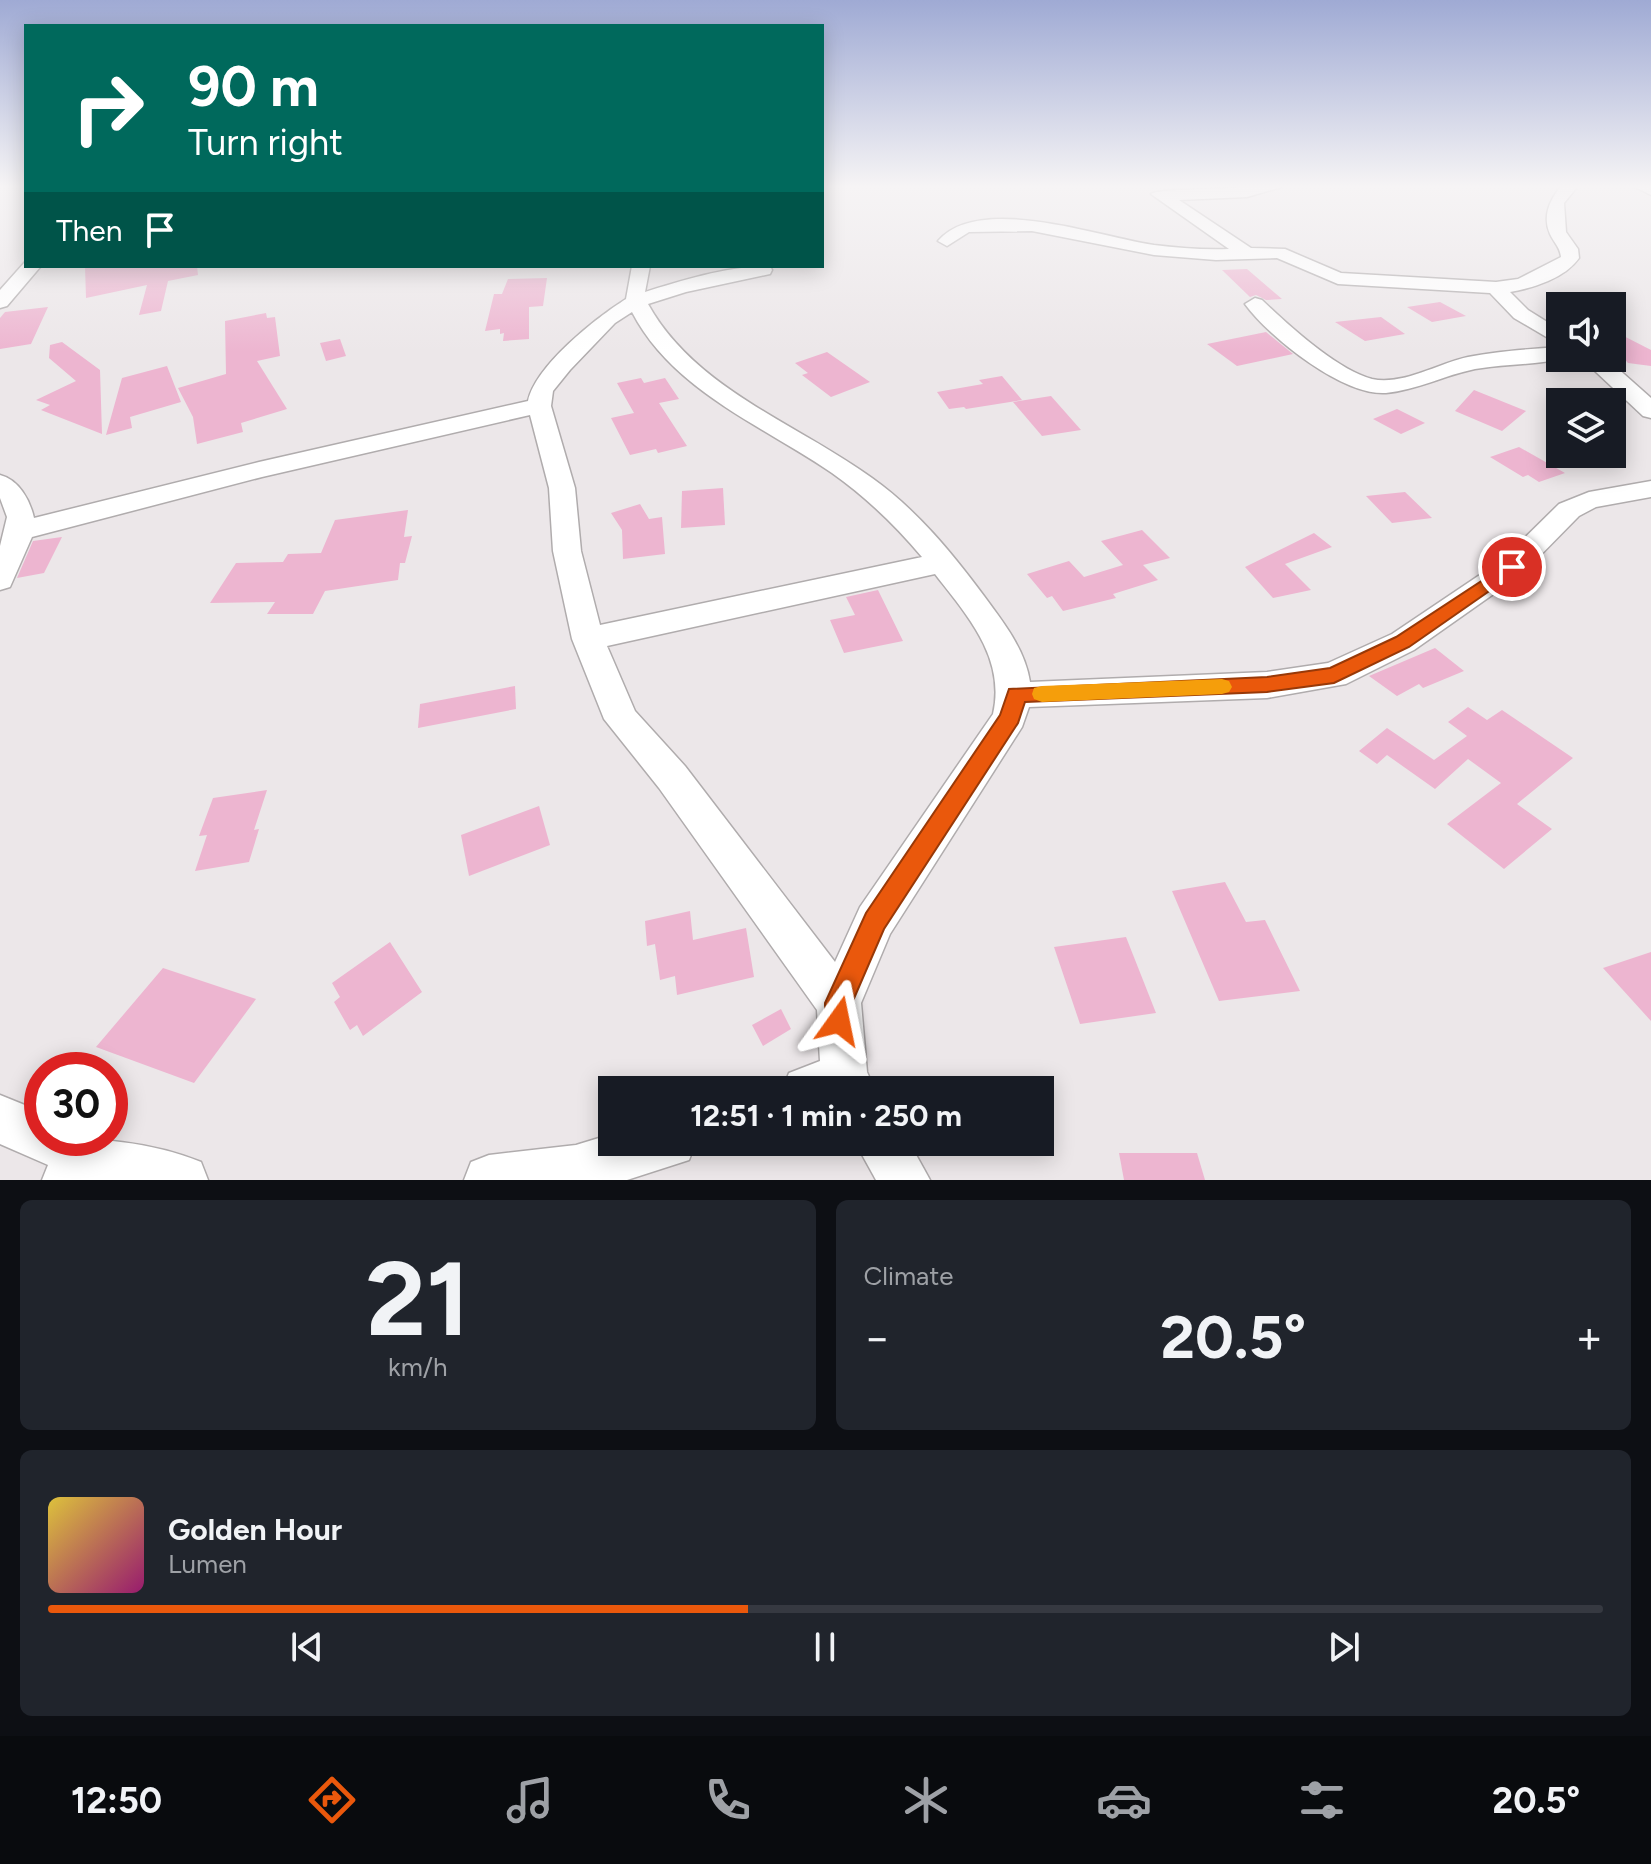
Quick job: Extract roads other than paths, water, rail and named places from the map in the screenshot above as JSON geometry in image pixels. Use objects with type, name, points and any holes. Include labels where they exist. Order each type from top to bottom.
[{"type":"street","points":[[1109,241],[1195,254],[1279,253],[1338,278],[1496,288],[1523,284],[1564,265],[1570,258],[1563,241]]},
{"type":"street","points":[[1228,241],[1246,253]]},
{"type":"street","points":[[4,267],[24,264]]},
{"type":"street","points":[[0,302],[30,268]]},
{"type":"street","points":[[640,268],[635,290],[637,301],[656,336],[730,400],[865,485],[902,517],[944,562],[985,620],[1012,667],[1016,695],[1010,717],[875,921],[839,1003],[835,1076]]},
{"type":"street","points":[[763,270],[682,287],[637,301],[608,319],[562,365],[542,390],[539,406],[562,488],[567,551],[588,639],[621,719],[672,777],[839,1003]]},
{"type":"street","points":[[1496,288],[1521,314],[1546,330]]},
{"type":"street","points":[[1255,304],[1293,340],[1357,381],[1373,386],[1396,384],[1463,365],[1546,355]]},
{"type":"street","points":[[1611,372],[1651,411]]},
{"type":"street","points":[[19,531],[259,470],[539,406]]},
{"type":"street","points":[[0,483],[13,494],[22,511],[19,531],[0,580]]},
{"type":"street","points":[[1016,695],[1267,685],[1334,675],[1403,642],[1512,567],[1569,510],[1589,500],[1651,489]]},
{"type":"street","points":[[588,639],[944,562]]},
{"type":"street","points":[[0,1119],[24,1130]]},
{"type":"street","points":[[65,1156],[84,1171],[183,1180]]},
{"type":"street","points":[[489,1180],[576,1170],[624,1156]]},
{"type":"street","points":[[889,1156],[905,1180]]}]
